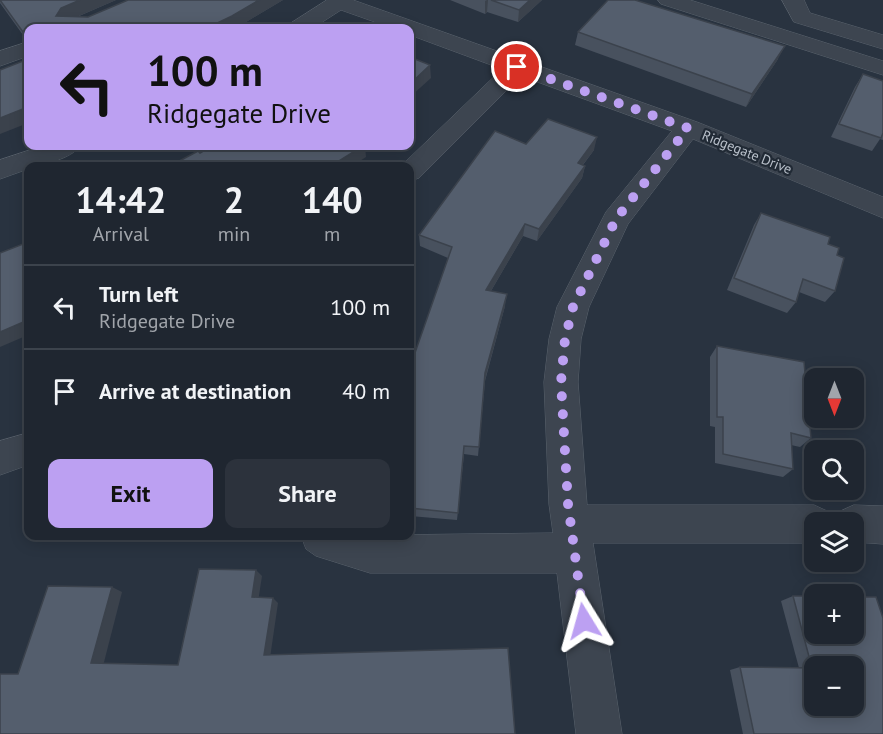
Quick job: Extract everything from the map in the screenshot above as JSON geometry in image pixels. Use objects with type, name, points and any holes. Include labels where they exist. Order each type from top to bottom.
[{"type":"street","points":[[668,0],[883,68]]},
{"type":"street","points":[[792,0],[802,17],[883,42]]},
{"type":"street","points":[[305,24],[340,1]]},
{"type":"street","name":"Ridgegate Drive","points":[[340,1],[402,24]]},
{"type":"street","points":[[834,27],[883,27]]},
{"type":"street","name":"Ridgegate Drive","points":[[414,29],[688,128],[883,208]]},
{"type":"street","points":[[0,59],[24,50]]},
{"type":"street","points":[[414,168],[517,67]]},
{"type":"street","points":[[599,734],[573,538],[561,382],[565,339],[573,307],[616,219],[688,128]]},
{"type":"street","points":[[0,170],[56,150]]},
{"type":"street","points":[[0,458],[24,449]]},
{"type":"street","points":[[864,524],[883,525]]},
{"type":"street","points":[[327,540],[370,553],[804,525]]},
{"type":"building","points":[[0,0],[80,0],[61,8],[56,16],[88,17],[128,0],[259,0],[215,24],[24,24],[24,33]]},
{"type":"building","points":[[491,0],[530,0],[519,10]]},
{"type":"building","points":[[608,0],[635,0],[785,46],[752,94],[578,32]]},
{"type":"building","points":[[414,59],[430,65],[414,80]]},
{"type":"building","points":[[24,61],[24,109],[0,118],[0,70]]},
{"type":"building","points":[[863,74],[883,81],[883,133],[881,138],[839,124]]},
{"type":"building","points":[[548,119],[597,137],[578,163],[585,166],[539,229],[525,224],[486,290],[507,294],[485,373],[479,447],[464,446],[458,513],[414,508],[414,356],[452,247],[419,235],[495,131],[526,144]]},
{"type":"building","points":[[205,150],[357,150],[337,162],[177,162],[198,151],[200,153]]},
{"type":"building","points":[[761,213],[830,237],[828,244],[839,248],[837,255],[844,258],[835,291],[803,279],[796,302],[734,278]]},
{"type":"building","points":[[24,244],[24,322],[0,332],[0,253]]},
{"type":"building","points":[[717,346],[804,362],[804,428],[810,428],[811,438],[791,433],[793,469],[723,454],[723,417],[717,417]]},
{"type":"building","points":[[199,569],[256,570],[252,597],[273,598],[264,655],[508,648],[515,734],[0,734],[0,674],[18,674],[48,586],[112,587],[91,663],[178,665]]},
{"type":"building","points":[[793,596],[804,596],[804,638]]},
{"type":"building","points":[[864,597],[876,597],[883,618],[883,734],[754,734],[740,667],[804,668],[804,716],[864,716],[864,656],[809,656],[806,644],[864,644]]},
{"type":"route","points":[[517,67],[688,128],[616,219],[573,307],[565,339],[561,382],[568,504],[584,621]]}]
